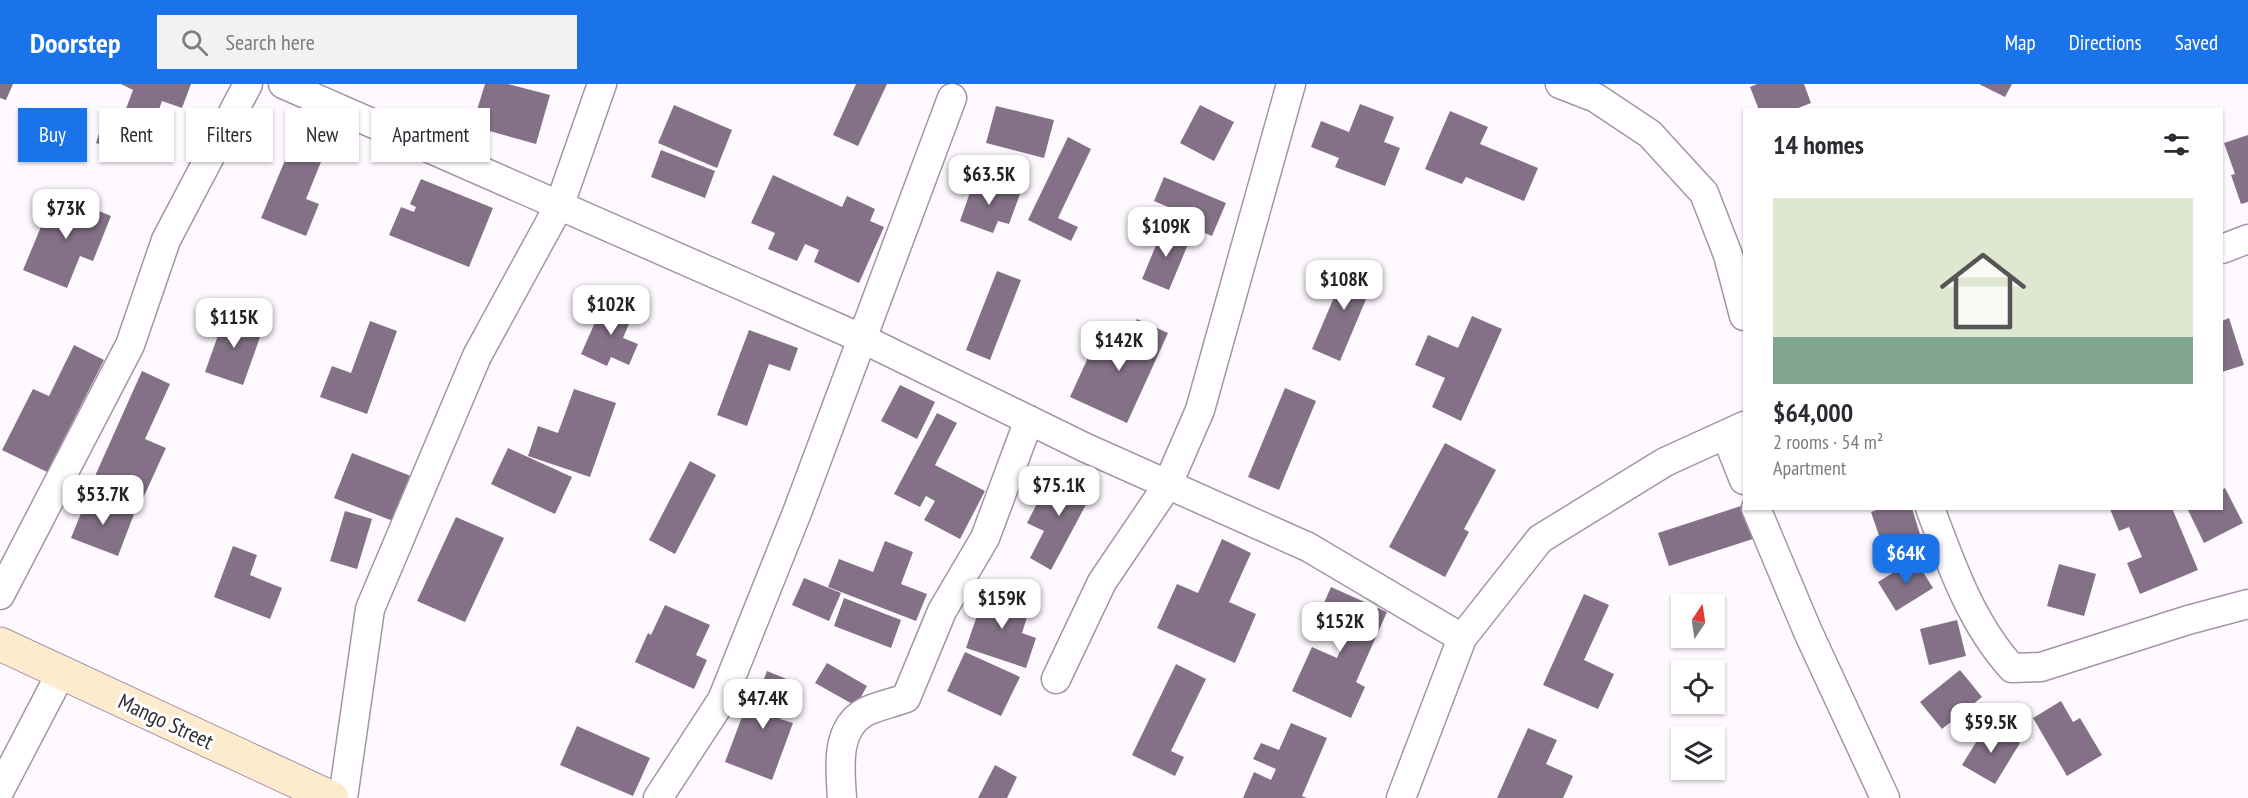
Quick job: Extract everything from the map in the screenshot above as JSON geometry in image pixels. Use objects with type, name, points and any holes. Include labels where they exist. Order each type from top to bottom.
[{"type":"main road","name":"Mango Street","points":[[0,644],[332,798]]},
{"type":"street","points":[[0,595],[130,345],[166,240],[248,84]]},
{"type":"street","points":[[283,84],[861,338],[1167,486],[1308,547],[1462,638]]},
{"type":"street","points":[[343,798],[370,609],[477,356],[560,204],[602,84]]},
{"type":"street","points":[[1056,679],[1102,582],[1167,486],[1200,410],[1291,84]]},
{"type":"street","points":[[1560,84],[1596,98],[1650,134],[1704,193],[1728,255],[1743,312]]},
{"type":"street","points":[[658,798],[722,700],[798,510],[952,98]]},
{"type":"street","points":[[2223,249],[2248,238]]},
{"type":"street","points":[[842,798],[842,742],[849,726],[866,712],[906,698],[942,611],[985,538],[1029,420]]},
{"type":"street","points":[[1401,798],[1462,638],[1540,539],[1665,462],[1735,430],[1743,474]]},
{"type":"street","points":[[1757,510],[1808,632],[1885,798]]},
{"type":"street","points":[[1931,510],[1960,587],[1995,650],[2012,668],[2041,667],[2188,620],[2248,604]]},
{"type":"street","points":[[0,790],[61,673]]},
{"type":"building","points":[[0,84],[13,84],[6,100],[0,98]]},
{"type":"building","points":[[121,84],[191,84],[182,108],[162,101],[160,108],[126,108],[133,90]]},
{"type":"building","points":[[485,84],[508,84],[550,95],[536,144],[490,131],[490,108],[478,108]]},
{"type":"building","points":[[856,84],[887,84],[858,146],[833,135]]},
{"type":"building","points":[[1757,84],[1804,84],[1811,103],[1798,108],[1758,108],[1750,87]]},
{"type":"building","points":[[1979,84],[2012,84],[2005,97]]},
{"type":"building","points":[[1360,104],[1394,117],[1384,142],[1400,148],[1385,186],[1335,167],[1339,158],[1311,147],[1321,121],[1349,132]]},
{"type":"building","points":[[674,105],[732,130],[717,168],[658,143]]},
{"type":"building","points":[[1200,105],[1234,122],[1214,161],[1180,143]]},
{"type":"building","points":[[996,106],[1054,120],[1044,158],[986,143]]},
{"type":"building","points":[[1450,111],[1488,127],[1480,144],[1538,168],[1524,201],[1466,177],[1462,184],[1425,169]]},
{"type":"building","points":[[2248,135],[2248,202],[2241,204],[2231,175],[2235,174],[2224,143]]},
{"type":"building","points":[[1068,137],[1091,149],[1058,218],[1078,227],[1071,241],[1028,220]]},
{"type":"building","points":[[661,150],[715,171],[705,198],[651,177]]},
{"type":"building","points":[[285,160],[321,162],[306,199],[319,204],[306,236],[261,218]]},
{"type":"building","points":[[773,175],[842,207],[847,196],[875,209],[870,221],[884,227],[859,283],[814,262],[819,250],[805,244],[797,261],[768,249],[775,233],[751,223]]},
{"type":"building","points":[[1164,177],[1226,203],[1212,236],[1170,218],[1173,209],[1154,201]]},
{"type":"building","points":[[975,178],[1020,194],[1009,224],[998,221],[993,233],[960,221]]},
{"type":"building","points":[[421,179],[493,208],[469,267],[389,235],[401,207],[414,212],[416,207],[410,204]]},
{"type":"building","points":[[55,193],[111,216],[93,261],[80,256],[67,288],[23,270]]},
{"type":"building","points":[[1164,226],[1191,237],[1169,290],[1142,279]]},
{"type":"building","points":[[1349,262],[1377,273],[1340,361],[1312,349]]},
{"type":"building","points":[[997,271],[1021,280],[990,360],[966,350]]},
{"type":"building","points":[[605,300],[634,312],[623,338],[638,344],[629,365],[611,357],[607,366],[581,354]]},
{"type":"building","points":[[226,313],[264,326],[243,385],[205,372]]},
{"type":"building","points":[[1472,316],[1502,329],[1461,421],[1432,407],[1445,378],[1415,365],[1428,335],[1458,348]]},
{"type":"building","points":[[2229,318],[2244,365],[2223,372],[2223,321]]},
{"type":"building","points":[[1137,319],[1168,333],[1127,423],[1070,397],[1097,338],[1123,350]]},
{"type":"building","points":[[370,321],[397,331],[367,414],[320,397],[332,366],[351,373]]},
{"type":"building","points":[[749,330],[798,348],[790,371],[769,364],[747,426],[717,415]]},
{"type":"building","points":[[74,345],[104,360],[47,472],[2,450],[33,389],[49,396]]},
{"type":"building","points":[[142,371],[170,384],[145,439],[166,448],[139,507],[91,485]]},
{"type":"building","points":[[900,385],[935,402],[917,439],[881,421]]},
{"type":"building","points":[[1285,388],[1316,401],[1279,490],[1248,477]]},
{"type":"building","points":[[574,389],[616,403],[590,477],[528,456],[538,426],[558,433]]},
{"type":"building","points":[[937,413],[957,423],[935,465],[985,491],[960,539],[924,520],[935,501],[926,496],[920,507],[894,494]]},
{"type":"building","points":[[1445,443],[1496,470],[1464,529],[1469,532],[1445,577],[1389,547]]},
{"type":"building","points":[[508,448],[572,477],[555,514],[491,484]]},
{"type":"building","points":[[352,453],[411,476],[393,521],[334,498]]},
{"type":"building","points":[[690,461],[716,475],[675,554],[649,540]]},
{"type":"building","points":[[1072,471],[1097,484],[1051,570],[1030,558],[1044,531],[1027,523],[1047,484],[1061,492]]},
{"type":"building","points":[[2225,488],[2243,523],[2204,543],[2188,510],[2223,510],[2223,489]]},
{"type":"building","points":[[88,496],[134,514],[118,556],[71,538]]},
{"type":"building","points":[[1743,505],[1756,538],[1669,566],[1658,533]]},
{"type":"building","points":[[1913,510],[1922,541],[1885,553],[1871,512]]},
{"type":"building","points":[[2110,510],[2173,510],[2198,570],[2140,594],[2127,563],[2142,557],[2129,527],[2119,531]]},
{"type":"building","points":[[345,511],[372,519],[357,569],[330,561]]},
{"type":"building","points":[[456,517],[504,538],[465,622],[417,601]]},
{"type":"building","points":[[1222,539],[1251,553],[1229,602],[1256,614],[1235,663],[1157,628],[1177,584],[1198,593]]},
{"type":"building","points":[[885,541],[913,552],[901,584],[927,594],[916,621],[828,587],[839,559],[873,572]]},
{"type":"building","points":[[233,546],[257,555],[250,575],[282,588],[270,619],[214,597]]},
{"type":"building","points":[[1915,559],[1933,588],[1896,611],[1878,582]]},
{"type":"building","points":[[2059,564],[2096,574],[2084,616],[2047,606]]},
{"type":"building","points":[[804,578],[841,593],[829,621],[792,605]]},
{"type":"building","points":[[1331,587],[1387,612],[1356,682],[1365,687],[1351,718],[1292,691],[1312,647],[1337,658],[1343,644],[1312,630]]},
{"type":"building","points":[[986,589],[1031,604],[1022,633],[1036,638],[1026,668],[966,648]]},
{"type":"building","points":[[1584,594],[1609,605],[1584,660],[1614,674],[1598,709],[1543,685]]},
{"type":"building","points":[[844,598],[901,620],[891,648],[834,626]]},
{"type":"building","points":[[665,605],[710,625],[696,655],[707,660],[694,689],[635,662],[648,633],[651,635]]},
{"type":"building","points":[[1957,620],[1966,656],[1929,665],[1920,629]]},
{"type":"building","points":[[965,652],[1020,677],[1001,716],[947,691]]},
{"type":"building","points":[[827,663],[867,686],[856,706],[815,683]]},
{"type":"building","points":[[1176,664],[1206,679],[1171,751],[1184,757],[1175,776],[1132,755]]},
{"type":"building","points":[[1960,670],[1982,697],[1942,729],[1920,702]]},
{"type":"building","points":[[767,671],[794,682],[780,719],[793,723],[772,780],[725,762],[745,709],[751,711]]},
{"type":"building","points":[[2061,701],[2073,722],[2080,718],[2102,755],[2067,776],[2033,718]]},
{"type":"building","points":[[1291,723],[1327,738],[1302,796],[1307,798],[1243,798],[1254,772],[1271,780],[1276,769],[1253,759],[1261,743],[1279,750]]},
{"type":"building","points":[[1988,723],[2020,743],[1995,784],[1962,765]]},
{"type":"building","points":[[577,726],[650,758],[633,796],[560,765]]},
{"type":"building","points":[[1528,728],[1557,740],[1546,764],[1573,776],[1563,798],[1497,798]]},
{"type":"building","points":[[995,765],[1017,777],[1007,798],[978,798]]}]
